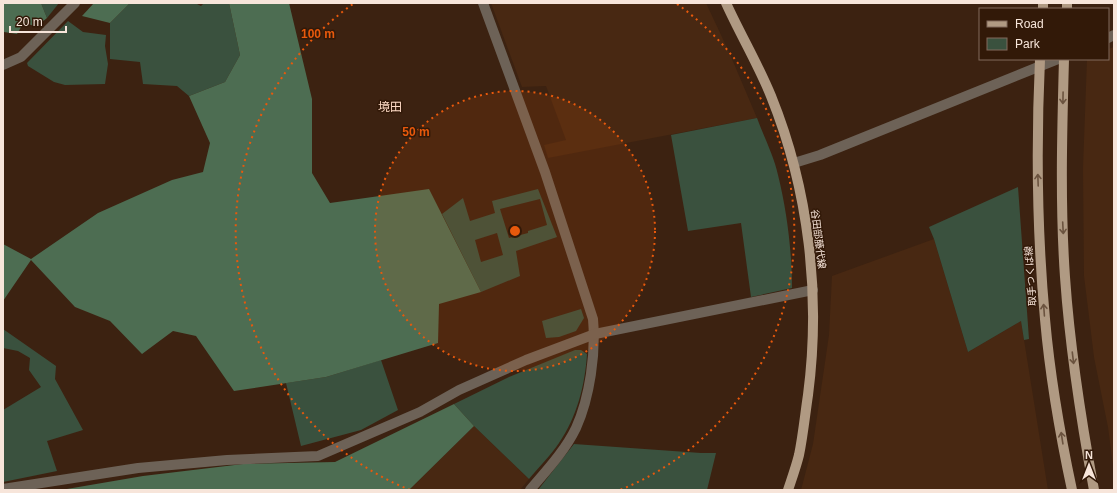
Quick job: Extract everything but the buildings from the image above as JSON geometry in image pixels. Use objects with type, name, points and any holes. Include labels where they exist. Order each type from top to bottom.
[{"type":"main road","name":"谷田部藤代線","points":[[726,3],[771,96],[794,163],[805,218],[813,290],[814,320],[811,377],[799,454],[788,490]]},
{"type":"main road","points":[[1064,60],[1062,117],[1062,213],[1065,277],[1073,359],[1094,490]]},
{"type":"main road","name":"取手つくば線","points":[[1040,63],[1037,164],[1041,267],[1051,371],[1072,490]]},
{"type":"street","points":[[3,65],[22,56],[75,3]]},
{"type":"street","points":[[483,3],[547,180],[593,319],[595,334],[590,377],[584,406],[575,429],[564,448],[530,490]]},
{"type":"street","points":[[794,163],[820,155],[1040,63],[1054,60]]},
{"type":"street","points":[[3,489],[138,468],[227,460],[318,456],[420,412],[459,390],[526,360],[595,334],[813,290]]},
{"type":"shaded area","points":[[491,3],[706,3],[757,118],[548,158],[544,145],[566,140],[546,86],[522,87]]},
{"type":"shaded area","points":[[1114,47],[1114,474],[1108,427],[1094,357],[1084,276],[1083,168],[1087,60],[1109,60],[1109,49]]},
{"type":"shaded area","points":[[934,239],[968,352],[1021,321],[1048,490],[801,490],[813,444],[829,335],[832,276]]},
{"type":"shaded area","points":[[474,426],[529,479],[520,490],[409,490]]},
{"type":"green space","points":[[3,3],[41,3],[47,18],[36,27],[24,22],[17,34],[4,32]]},
{"type":"green space","points":[[41,3],[59,3],[47,18]]},
{"type":"green space","points":[[94,3],[130,3],[110,23],[82,16]]},
{"type":"green space","points":[[130,3],[195,3],[201,6],[204,3],[229,3],[240,55],[225,82],[189,96],[177,86],[143,84],[140,62],[110,59],[110,23]]},
{"type":"green space","points":[[229,3],[289,3],[312,99],[312,173],[330,203],[429,189],[481,292],[439,304],[438,343],[326,377],[234,391],[196,336],[173,331],[142,354],[110,321],[75,307],[31,260],[3,301],[3,244],[31,259],[98,213],[172,180],[203,172],[210,143],[189,96],[225,82],[240,55]]},
{"type":"green space","points":[[68,21],[83,32],[106,35],[105,46],[108,64],[105,84],[65,85],[54,82],[28,66],[27,63]]},
{"type":"green space","points":[[757,118],[774,161],[784,203],[791,260],[792,288],[751,297],[741,223],[688,231],[671,135]]},
{"type":"green space","points":[[1018,187],[1029,339],[1024,340],[1021,321],[968,352],[929,227]]},
{"type":"green space","points":[[538,189],[557,237],[516,251],[520,276],[481,292],[442,214],[463,198],[470,221],[495,213],[492,201]],"holes":[[[540,199],[547,225],[528,231],[528,233],[509,238],[500,209]],[[497,233],[503,255],[481,262],[475,240]]]},
{"type":"green space","points":[[581,309],[584,318],[576,331],[559,337],[546,338],[542,321]]},
{"type":"green space","points":[[3,329],[56,366],[55,379],[83,430],[47,441],[57,471],[3,482],[3,410],[41,387],[29,370],[30,358],[18,351],[3,348]]},
{"type":"green space","points":[[575,350],[581,350],[587,354],[582,389],[575,412],[559,443],[529,479],[474,426],[454,404],[509,377]]},
{"type":"green space","points":[[381,360],[398,410],[361,430],[301,446],[286,383],[326,377]]},
{"type":"green space","points":[[454,404],[474,426],[409,490],[61,490],[143,476],[243,464],[335,462]]},
{"type":"green space","points":[[574,444],[716,453],[707,490],[538,490]]},
{"type":"district","name":"境田","points":[[390,107]]}]
